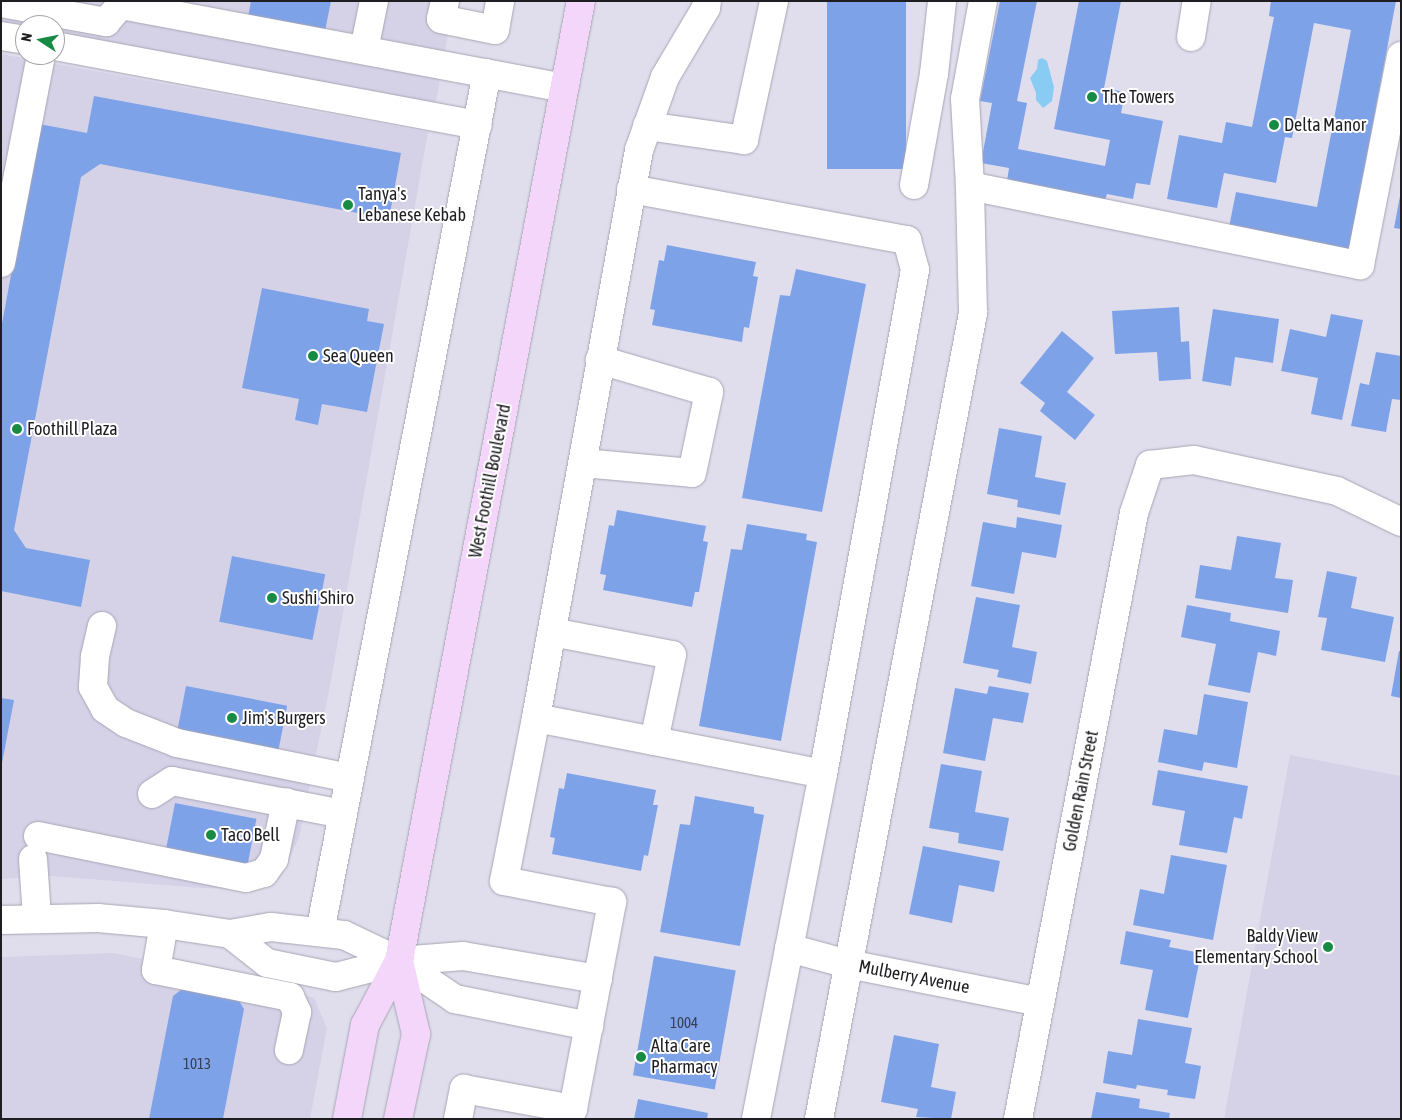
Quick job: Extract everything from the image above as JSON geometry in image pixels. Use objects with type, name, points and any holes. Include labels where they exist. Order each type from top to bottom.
[{"type":"main road","name":"West Foothill Boulevard","points":[[347,1119],[365,1025],[399,962],[581,1]]},
{"type":"main road","name":"West Foothill Boulevard","points":[[398,1119],[416,1034],[399,962]]},
{"type":"street","points":[[364,50],[374,1]]},
{"type":"street","points":[[444,1],[441,19],[495,30],[500,1]]},
{"type":"street","points":[[458,1119],[464,1088],[573,1108],[612,902],[504,881],[552,632],[639,150],[665,77],[706,8],[707,1]]},
{"type":"street","points":[[647,126],[744,140],[774,1]]},
{"type":"street","points":[[914,185],[934,74],[942,1]]},
{"type":"street","points":[[818,1119],[973,313],[970,186],[965,99],[983,1]]},
{"type":"street","points":[[1191,37],[1198,1]]},
{"type":"street","points":[[1,3],[106,22],[121,5],[564,88]]},
{"type":"street","points":[[1,36],[15,38]]},
{"type":"street","points":[[65,48],[478,125]]},
{"type":"street","points":[[970,186],[1360,265],[1401,56]]},
{"type":"street","points":[[1,263],[38,65]]},
{"type":"street","points":[[320,932],[487,74]]},
{"type":"street","points":[[631,189],[907,240],[915,270],[823,774],[756,1119]]},
{"type":"street","points":[[582,463],[692,473],[709,392],[600,360]]},
{"type":"street","name":"Golden Rain Street","points":[[1018,1119],[1134,513],[1150,465],[1194,460],[1337,491],[1401,522]]},
{"type":"street","points":[[102,626],[95,657],[92,687],[106,709],[126,723],[177,743],[349,778]]},
{"type":"street","points":[[552,632],[672,655],[654,741]]},
{"type":"street","points":[[536,718],[823,774]]},
{"type":"street","points":[[152,794],[172,781],[343,814]]},
{"type":"street","points":[[37,918],[36,848],[246,878],[264,873],[274,859],[286,802]]},
{"type":"street","points":[[1,920],[98,918],[164,924],[230,934],[271,927],[344,935],[399,962],[455,999],[589,1026]]},
{"type":"street","points":[[164,924],[156,970],[290,997],[297,1012],[290,1050]]},
{"type":"street","points":[[230,934],[267,963],[336,977],[399,962],[463,956],[598,978]]},
{"type":"street","name":"Mulberry Avenue","points":[[790,948],[848,964],[1040,1002]]},
{"type":"shaded area","points":[[1,1],[454,1],[435,107],[65,36],[65,15],[15,15],[15,26],[1,23]]},
{"type":"shaded area","points":[[1,54],[15,57],[15,65],[61,65],[428,132],[330,686],[299,838],[280,878],[248,889],[201,888],[51,876],[1,879]]},
{"type":"shaded area","name":"Baldy View Elementary School","points":[[1290,755],[1401,776],[1401,1119],[1224,1119]]},
{"type":"shaded area","points":[[113,953],[286,988],[314,998],[327,1028],[310,1119],[1,1119],[1,957]]},
{"type":"water","points":[[1042,58],[1047,61],[1054,87],[1052,101],[1043,108],[1036,100],[1036,93],[1030,78],[1037,69],[1038,60]]},
{"type":"building","points":[[251,1],[331,1],[325,31],[248,17]]},
{"type":"building","points":[[827,1],[906,1],[906,169],[827,169]]},
{"type":"building","name":"The Towers","points":[[1000,1],[1037,1],[1017,101],[1027,103],[1018,149],[1105,166],[1110,140],[1054,129],[1079,1],[1121,1],[1104,88],[1125,92],[1121,113],[1163,121],[1150,185],[1136,183],[1133,199],[1107,194],[1105,200],[1007,181],[1009,168],[981,163],[992,103],[980,101]]},
{"type":"building","name":"Delta Manor","points":[[1271,1],[1396,1],[1349,250],[1229,227],[1236,192],[1317,207],[1351,30],[1314,23],[1292,138],[1285,137],[1276,183],[1224,173],[1217,208],[1167,199],[1179,135],[1222,143],[1226,122],[1252,127],[1274,17],[1269,16]]},
{"type":"building","name":"Foothill Plaza","points":[[94,96],[401,153],[389,219],[100,164],[81,177],[14,530],[26,548],[90,560],[81,607],[1,591],[1,329],[39,124],[87,133]]},
{"type":"building","points":[[1401,196],[1401,229],[1394,228]]},
{"type":"building","points":[[667,245],[756,262],[753,276],[758,277],[749,328],[744,327],[742,342],[652,325],[655,310],[650,309],[659,260],[664,261]]},
{"type":"building","points":[[796,269],[866,284],[822,512],[742,498],[780,295],[790,296]]},
{"type":"building","name":"Sea Queen","points":[[262,288],[369,309],[367,321],[384,324],[367,412],[322,404],[318,425],[295,420],[299,399],[242,388]]},
{"type":"building","points":[[1179,307],[1181,342],[1189,341],[1191,379],[1159,381],[1157,352],[1115,354],[1112,311]]},
{"type":"building","points":[[1213,309],[1279,319],[1273,363],[1235,357],[1231,386],[1202,381]]},
{"type":"building","points":[[1331,314],[1363,320],[1342,420],[1311,414],[1318,378],[1281,371],[1290,329],[1326,337]]},
{"type":"building","points":[[1062,331],[1094,358],[1067,392],[1095,415],[1075,440],[1040,411],[1045,403],[1020,383]]},
{"type":"building","points":[[1376,352],[1401,356],[1401,400],[1392,399],[1386,432],[1351,426],[1360,383],[1369,385]]},
{"type":"building","points":[[999,428],[1042,436],[1035,477],[1066,483],[1060,515],[1017,507],[1018,500],[987,494]]},
{"type":"building","points":[[617,510],[706,526],[703,541],[708,542],[699,592],[695,592],[692,607],[603,590],[606,575],[600,574],[609,525],[614,526]]},
{"type":"building","points":[[1017,517],[1062,525],[1056,558],[1022,552],[1014,594],[971,586],[983,522],[1016,528]]},
{"type":"building","points":[[747,524],[807,534],[806,540],[817,542],[781,741],[699,726],[731,549],[742,550]]},
{"type":"building","points":[[1237,536],[1281,543],[1275,578],[1293,580],[1288,613],[1195,598],[1200,565],[1231,570]]},
{"type":"building","name":"Sushi Shiro","points":[[232,556],[325,574],[312,640],[219,622]]},
{"type":"building","points":[[1327,571],[1357,577],[1351,608],[1394,617],[1385,662],[1321,650],[1327,618],[1318,617]]},
{"type":"building","points":[[976,597],[1020,605],[1012,647],[1037,652],[1031,684],[997,677],[999,670],[963,663]]},
{"type":"building","points":[[1187,605],[1231,613],[1230,621],[1280,631],[1276,656],[1258,652],[1250,693],[1208,685],[1216,644],[1181,637]]},
{"type":"building","points":[[1399,651],[1401,651],[1401,698],[1391,696]]},
{"type":"building","name":"Jim's Burgers","points":[[186,686],[287,706],[278,751],[177,731]]},
{"type":"building","points":[[989,686],[1029,693],[1023,723],[993,718],[985,761],[943,753],[955,688],[987,694]]},
{"type":"building","points":[[1204,694],[1248,702],[1237,768],[1204,762],[1202,771],[1158,762],[1164,729],[1197,735]]},
{"type":"building","points":[[1,698],[14,700],[2,763],[1,763]]},
{"type":"building","points":[[941,764],[982,771],[975,812],[1009,818],[1003,851],[958,843],[959,833],[929,828]]},
{"type":"building","points":[[1158,770],[1248,786],[1242,819],[1234,817],[1227,853],[1179,845],[1185,811],[1152,805]]},
{"type":"building","points":[[567,773],[656,790],[653,805],[658,805],[648,856],[644,855],[641,871],[552,854],[555,838],[550,837],[559,788],[564,789]]},
{"type":"building","points":[[695,796],[754,807],[754,813],[764,815],[740,946],[660,932],[680,824],[690,825]]},
{"type":"building","name":"Taco Bell","points":[[175,803],[256,819],[247,866],[166,850]]},
{"type":"building","points":[[923,846],[1000,861],[994,892],[959,885],[952,923],[909,914]]},
{"type":"building","points":[[1171,855],[1227,865],[1213,940],[1133,925],[1140,889],[1164,894]]},
{"type":"building","points":[[1126,931],[1171,940],[1169,947],[1201,953],[1188,1018],[1145,1010],[1153,970],[1120,964]]},
{"type":"building","points":[[654,956],[736,970],[715,1090],[633,1075]]},
{"type":"building","points":[[186,986],[236,996],[244,1009],[223,1119],[149,1119],[173,996]]},
{"type":"building","points":[[1138,1019],[1192,1028],[1185,1063],[1201,1066],[1195,1099],[1167,1095],[1168,1090],[1137,1085],[1136,1089],[1103,1083],[1108,1051],[1132,1055]]},
{"type":"building","points":[[894,1035],[939,1044],[931,1087],[956,1092],[951,1119],[916,1117],[918,1109],[881,1102]]},
{"type":"building","points":[[1096,1092],[1140,1099],[1139,1108],[1170,1113],[1169,1119],[1091,1119]]},
{"type":"building","points":[[638,1099],[708,1113],[707,1119],[634,1119]]},
{"type":"place","name":"The Towers","points":[[1092,97]]},
{"type":"place","name":"Delta Manor","points":[[1274,125]]},
{"type":"place","name":"Tanya's Lebanese Kebab","points":[[348,205]]},
{"type":"place","name":"Sea Queen","points":[[313,356]]},
{"type":"place","name":"Foothill Plaza","points":[[17,429]]},
{"type":"place","name":"Sushi Shiro","points":[[272,598]]},
{"type":"place","name":"Jim's Burgers","points":[[232,718]]},
{"type":"place","name":"Taco Bell","points":[[211,835]]},
{"type":"place","name":"Baldy View Elementary School","points":[[1328,947]]},
{"type":"place","name":"Alta Care Pharmacy","points":[[641,1057]]}]
